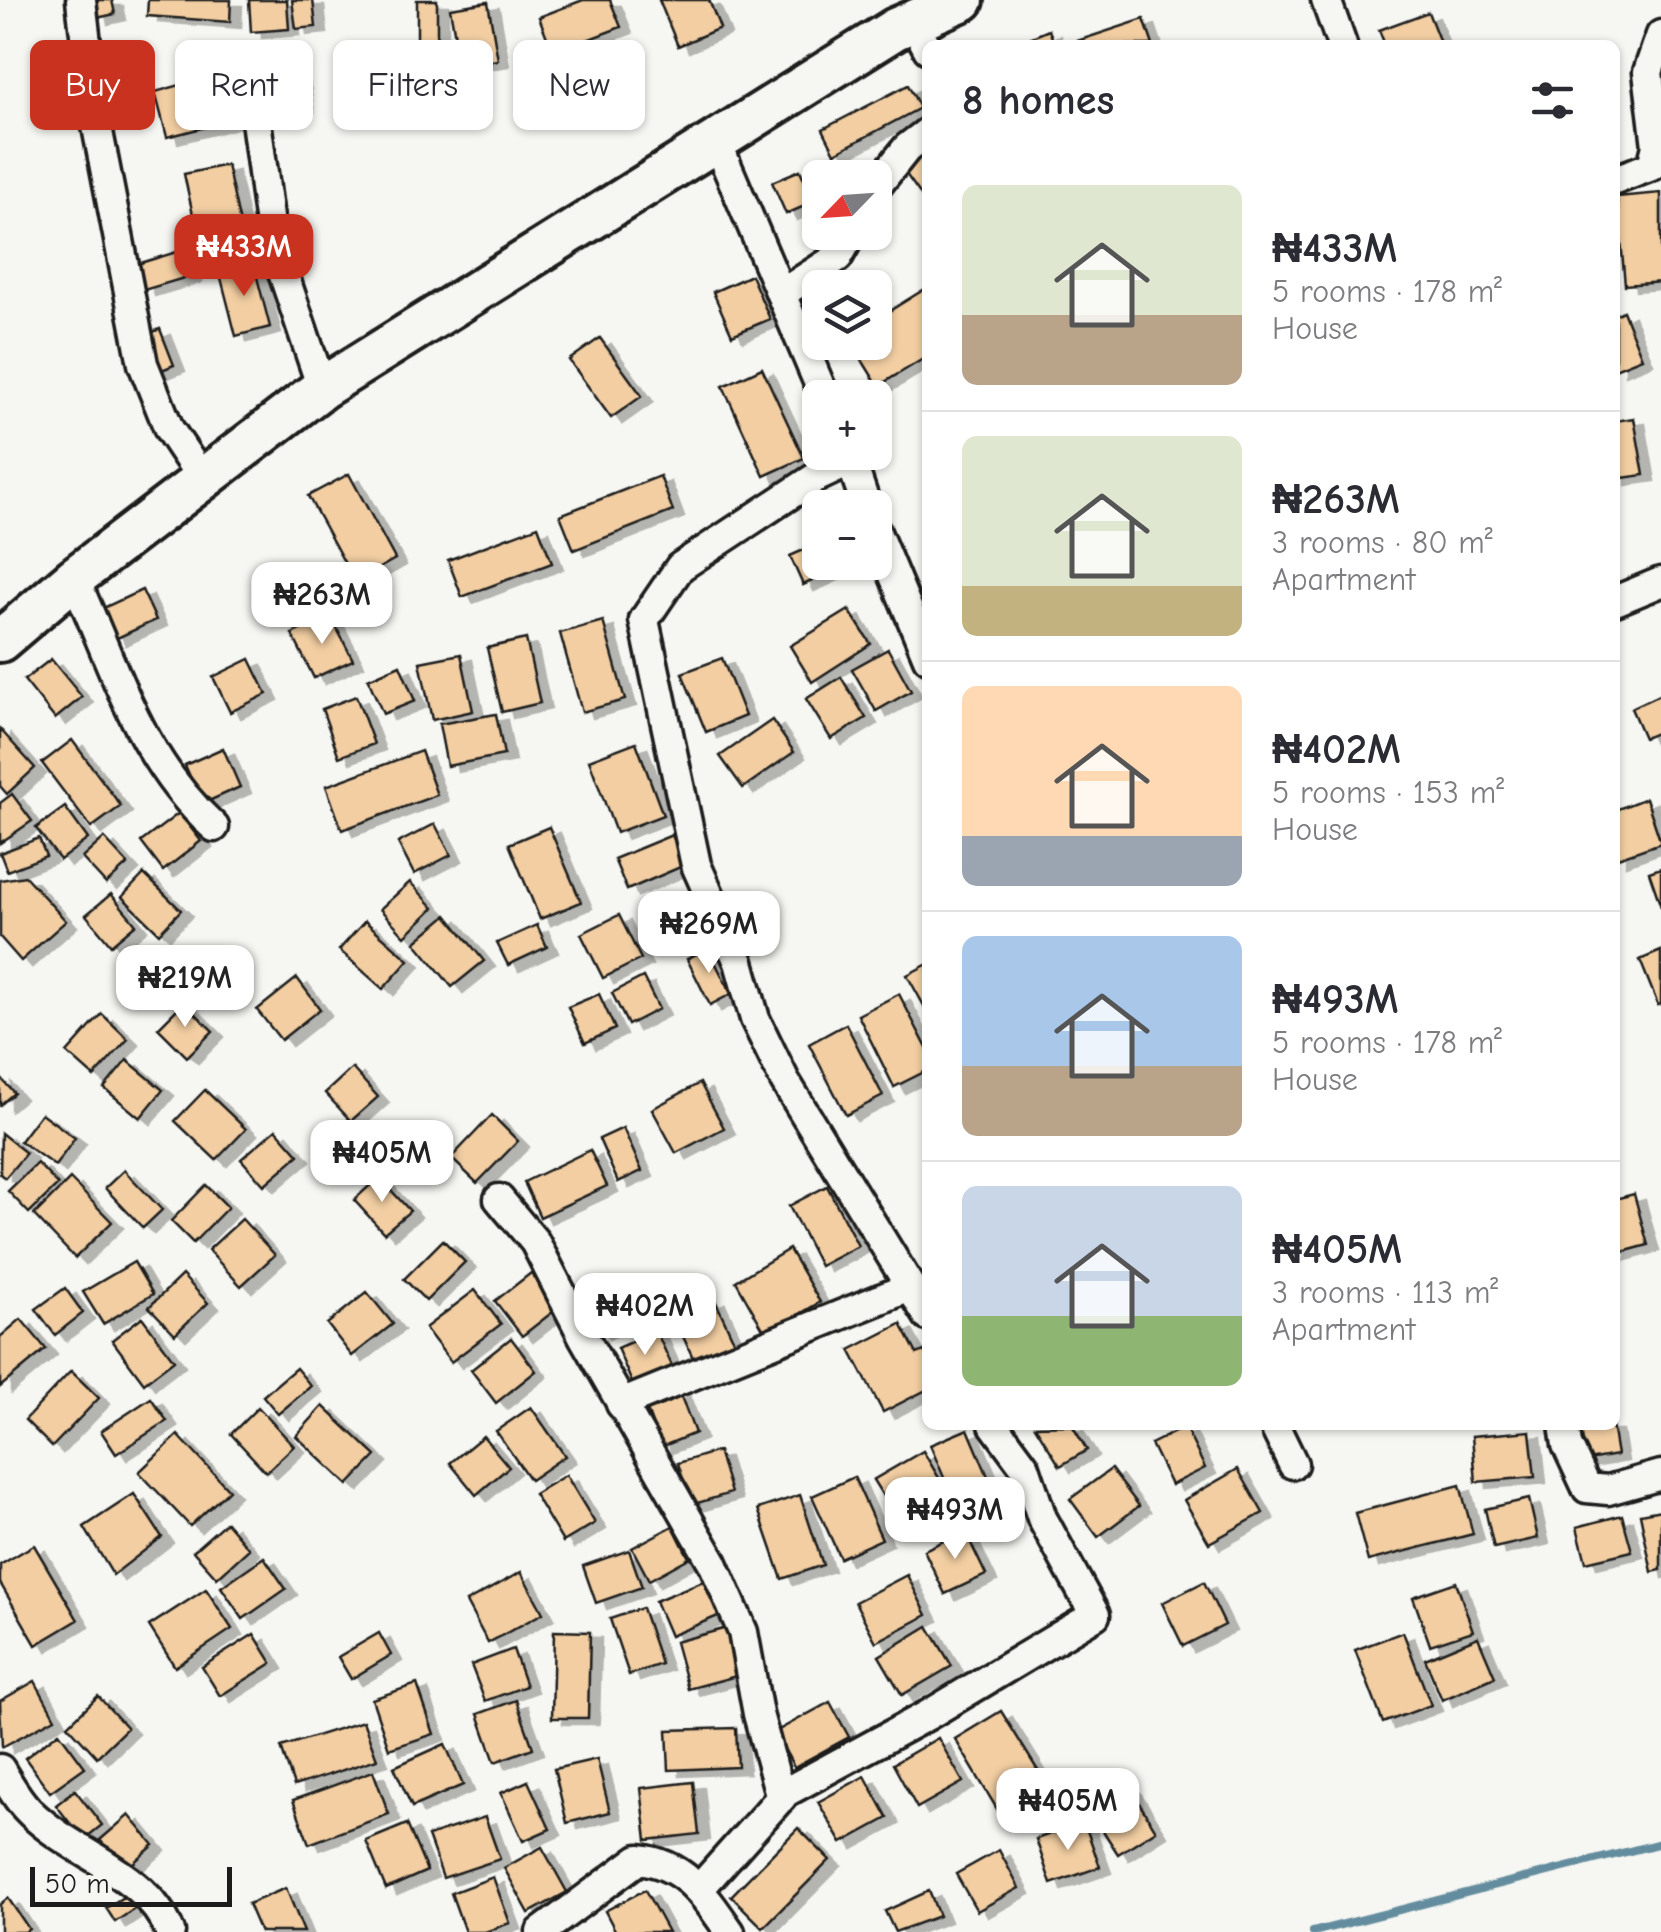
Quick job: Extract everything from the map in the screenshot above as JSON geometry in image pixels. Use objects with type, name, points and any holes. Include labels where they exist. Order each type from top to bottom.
[{"type":"main road","points":[[0,641],[74,578],[322,388],[715,138],[920,35],[962,0]]},
{"type":"street","points":[[81,0],[94,111],[142,364],[169,430],[202,480]]},
{"type":"street","points":[[1326,0],[1340,40]]},
{"type":"street","points":[[1620,178],[1652,166],[1657,146],[1648,72],[1661,36]]},
{"type":"street","points":[[257,130],[272,240],[322,388]]},
{"type":"street","points":[[892,166],[922,136]]},
{"type":"street","points":[[715,138],[817,380]]},
{"type":"street","points":[[781,294],[838,257],[842,250]]},
{"type":"street","points":[[828,470],[680,567],[644,620],[696,865],[739,962],[755,1019],[784,1082],[922,1306]]},
{"type":"street","points":[[892,571],[922,644]]},
{"type":"street","points":[[74,578],[138,730],[178,794],[214,827]]},
{"type":"street","points":[[1620,599],[1661,582]]},
{"type":"street","points":[[499,1199],[535,1242],[621,1404],[714,1563],[743,1632],[758,1714],[781,1798]]},
{"type":"street","points":[[621,1404],[910,1287]]},
{"type":"street","points":[[700,1888],[781,1798],[1095,1615],[1042,1518],[1024,1467],[998,1430]]},
{"type":"street","points":[[1277,1430],[1294,1464]]},
{"type":"street","points":[[1565,1430],[1567,1445],[1587,1488],[1608,1490],[1661,1475]]},
{"type":"street","points":[[0,1769],[32,1814],[145,1896],[163,1913],[170,1932]]},
{"type":"street","points":[[541,1932],[639,1858],[664,1862],[700,1888],[730,1932]]},
{"type":"building","points":[[93,0],[112,0],[115,14],[97,18]]},
{"type":"building","points":[[148,0],[231,0],[230,22],[147,16]]},
{"type":"building","points":[[249,0],[287,0],[289,29],[251,32]]},
{"type":"building","points":[[292,0],[313,0],[316,27],[296,29]]},
{"type":"building","points":[[417,0],[437,0],[437,40],[417,40]]},
{"type":"building","points":[[583,0],[610,0],[621,27],[587,40],[548,40],[539,17]]},
{"type":"building","points":[[659,0],[709,0],[720,28],[678,46]]},
{"type":"building","points":[[488,2],[498,60],[493,61],[493,40],[456,40],[450,8]]},
{"type":"building","points":[[1428,12],[1439,40],[1383,40],[1379,30]]},
{"type":"building","points":[[1144,19],[1151,40],[1080,40]]},
{"type":"building","points":[[1049,30],[1053,40],[1027,40]]},
{"type":"building","points":[[908,85],[920,108],[835,153],[823,129]]},
{"type":"building","points":[[175,86],[175,130],[194,130],[167,137],[155,92]]},
{"type":"building","points":[[922,153],[922,197],[901,167]]},
{"type":"building","points":[[227,165],[246,251],[203,260],[184,174]]},
{"type":"building","points":[[800,170],[802,207],[786,214],[772,182]]},
{"type":"building","points":[[1661,193],[1661,282],[1625,285],[1620,197]]},
{"type":"building","points":[[183,250],[191,276],[144,290],[137,264]]},
{"type":"building","points":[[253,262],[270,327],[236,336],[219,270]]},
{"type":"building","points":[[751,275],[770,319],[732,335],[713,292]]},
{"type":"building","points":[[922,291],[922,360],[888,380],[874,380],[862,360],[892,360],[892,309]]},
{"type":"building","points":[[1623,311],[1642,358],[1620,367]]},
{"type":"building","points":[[160,329],[174,365],[157,372],[143,336]]},
{"type":"building","points":[[600,338],[642,396],[611,418],[569,360]]},
{"type":"building","points":[[762,368],[802,459],[764,476],[723,386]]},
{"type":"building","points":[[1634,418],[1644,475],[1620,478],[1620,420]]},
{"type":"building","points":[[349,474],[395,559],[355,582],[308,496]]},
{"type":"building","points":[[660,476],[673,511],[574,550],[560,515]]},
{"type":"building","points":[[538,526],[552,563],[462,597],[448,560]]},
{"type":"building","points":[[802,551],[802,580],[814,580],[803,585],[790,556]]},
{"type":"building","points":[[142,590],[156,620],[115,639],[101,609]]},
{"type":"building","points":[[849,610],[871,644],[812,682],[790,646]]},
{"type":"building","points":[[330,615],[353,660],[314,678],[292,634]]},
{"type":"building","points":[[603,621],[625,700],[582,712],[560,633]]},
{"type":"building","points":[[526,639],[540,703],[502,712],[487,648]]},
{"type":"building","points":[[888,649],[911,691],[876,711],[852,669]]},
{"type":"building","points":[[461,654],[473,711],[432,720],[420,662]]},
{"type":"building","points":[[722,658],[745,716],[706,732],[682,673]]},
{"type":"building","points":[[51,659],[82,697],[55,719],[24,680]]},
{"type":"building","points":[[250,659],[267,694],[230,712],[213,677]]},
{"type":"building","points":[[400,665],[415,701],[383,714],[368,679]]},
{"type":"building","points":[[841,677],[866,718],[831,739],[806,699]]},
{"type":"building","points":[[1661,694],[1661,731],[1644,738],[1631,708]]},
{"type":"building","points":[[356,696],[374,744],[339,757],[322,709]]},
{"type":"building","points":[[496,714],[504,755],[447,766],[439,724]]},
{"type":"building","points":[[772,720],[794,752],[743,788],[720,756]]},
{"type":"building","points":[[0,729],[35,768],[7,794],[0,786]]},
{"type":"building","points":[[72,740],[121,806],[91,828],[42,763]]},
{"type":"building","points":[[636,742],[663,815],[616,833],[589,760]]},
{"type":"building","points":[[223,748],[240,787],[202,804],[185,765]]},
{"type":"building","points":[[421,751],[437,795],[342,830],[326,786]]},
{"type":"building","points":[[12,794],[32,821],[0,843],[0,803]]},
{"type":"building","points":[[1646,798],[1661,843],[1620,857],[1620,808]]},
{"type":"building","points":[[65,807],[88,839],[60,860],[36,828]]},
{"type":"building","points":[[179,813],[201,841],[163,871],[141,842]]},
{"type":"building","points":[[435,824],[451,855],[414,874],[398,843]]},
{"type":"building","points":[[549,827],[581,902],[540,919],[509,844]]},
{"type":"building","points":[[672,835],[685,865],[627,890],[614,859]]},
{"type":"building","points":[[39,838],[46,856],[7,871],[0,853]]},
{"type":"building","points":[[104,838],[128,864],[106,884],[82,858]]},
{"type":"building","points":[[1661,868],[1661,907],[1649,872]]},
{"type":"building","points":[[144,874],[181,910],[159,933],[122,897]]},
{"type":"building","points":[[25,876],[66,921],[21,961],[0,937],[0,880]]},
{"type":"building","points":[[410,882],[434,908],[405,936],[380,909]]},
{"type":"building","points":[[111,894],[136,924],[111,945],[86,915]]},
{"type":"building","points":[[447,915],[484,961],[452,987],[415,942]]},
{"type":"building","points":[[619,915],[641,959],[603,978],[581,934]]},
{"type":"building","points":[[365,921],[409,960],[383,989],[339,950]]},
{"type":"building","points":[[537,925],[547,947],[508,965],[497,943]]},
{"type":"building","points":[[708,948],[731,994],[710,1005],[687,959]]},
{"type":"building","points":[[1661,951],[1661,1004],[1658,1005],[1640,960]]},
{"type":"building","points":[[922,967],[922,1002],[907,975]]},
{"type":"building","points":[[643,977],[659,1009],[628,1025],[612,993]]},
{"type":"building","points":[[297,978],[320,1009],[281,1040],[257,1010]]},
{"type":"building","points":[[599,994],[615,1029],[585,1043],[568,1007]]},
{"type":"building","points":[[899,994],[922,1038],[922,1073],[894,1087],[858,1015]]},
{"type":"building","points":[[184,1002],[213,1031],[187,1057],[158,1028]]},
{"type":"building","points":[[102,1014],[128,1039],[94,1077],[67,1053]]},
{"type":"building","points":[[846,1024],[883,1096],[846,1115],[809,1044]]},
{"type":"building","points":[[127,1060],[163,1090],[140,1118],[104,1088]]},
{"type":"building","points":[[352,1068],[378,1097],[351,1121],[325,1093]]},
{"type":"building","points":[[0,1077],[14,1093],[0,1105]]},
{"type":"building","points":[[700,1083],[724,1128],[676,1153],[652,1109]]},
{"type":"building","points":[[205,1090],[246,1129],[216,1160],[175,1121]]},
{"type":"building","points":[[41,1113],[75,1138],[55,1166],[20,1141]]},
{"type":"building","points":[[492,1115],[518,1141],[477,1183],[451,1158]]},
{"type":"building","points":[[623,1128],[642,1171],[618,1182],[599,1139]]},
{"type":"building","points":[[276,1129],[299,1155],[264,1185],[241,1159]]},
{"type":"building","points":[[1,1133],[26,1153],[5,1178],[0,1174]]},
{"type":"building","points":[[590,1150],[607,1186],[540,1217],[524,1182]]},
{"type":"building","points":[[37,1163],[58,1185],[29,1213],[8,1191]]},
{"type":"building","points":[[124,1170],[162,1210],[143,1228],[105,1188]]},
{"type":"building","points":[[379,1177],[410,1211],[384,1233],[354,1200]]},
{"type":"building","points":[[70,1179],[112,1222],[75,1258],[34,1215]]},
{"type":"building","points":[[206,1185],[228,1207],[193,1243],[171,1221]]},
{"type":"building","points":[[827,1186],[858,1246],[820,1266],[789,1206]]},
{"type":"building","points":[[1634,1194],[1648,1245],[1620,1253],[1620,1198]]},
{"type":"building","points":[[242,1219],[275,1255],[241,1286],[208,1250]]},
{"type":"building","points":[[443,1240],[465,1262],[426,1301],[404,1279]]},
{"type":"building","points":[[789,1249],[820,1302],[766,1334],[736,1281]]},
{"type":"building","points":[[134,1262],[153,1294],[103,1324],[83,1292]]},
{"type":"building","points":[[531,1273],[559,1307],[522,1336],[495,1301]]},
{"type":"building","points":[[182,1275],[208,1303],[175,1334],[149,1307]]},
{"type":"building","points":[[615,1280],[632,1316],[598,1333],[581,1297]]},
{"type":"building","points":[[65,1288],[83,1313],[55,1335],[36,1309]]},
{"type":"building","points":[[475,1290],[501,1324],[451,1362],[425,1328]]},
{"type":"building","points":[[367,1292],[393,1324],[352,1356],[327,1324]]},
{"type":"building","points":[[714,1298],[734,1341],[694,1360],[674,1317]]},
{"type":"building","points":[[142,1317],[174,1360],[144,1383],[112,1340]]},
{"type":"building","points":[[21,1319],[46,1349],[0,1387],[0,1337]]},
{"type":"building","points":[[901,1324],[917,1354],[922,1352],[922,1392],[883,1412],[850,1350]]},
{"type":"building","points":[[656,1331],[673,1368],[633,1385],[617,1348]]},
{"type":"building","points":[[511,1338],[536,1371],[496,1403],[471,1370]]},
{"type":"building","points":[[296,1368],[311,1386],[278,1414],[263,1396]]},
{"type":"building","points":[[71,1371],[99,1398],[52,1447],[25,1420]]},
{"type":"building","points":[[679,1391],[695,1433],[661,1447],[645,1405]]},
{"type":"building","points":[[151,1398],[167,1421],[116,1454],[101,1431]]},
{"type":"building","points":[[323,1406],[376,1456],[348,1485],[296,1436]]},
{"type":"building","points":[[258,1407],[294,1446],[266,1472],[231,1434]]},
{"type":"building","points":[[531,1407],[565,1456],[530,1480],[496,1431]]},
{"type":"building","points":[[968,1430],[995,1493],[957,1508],[930,1445]]},
{"type":"building","points":[[1038,1430],[1075,1430],[1087,1450],[1060,1466]]},
{"type":"building","points":[[1186,1430],[1205,1468],[1171,1485],[1151,1444]]},
{"type":"building","points":[[1571,1430],[1613,1430],[1617,1455],[1576,1462]]},
{"type":"building","points":[[1530,1431],[1535,1477],[1476,1482],[1472,1436]]},
{"type":"building","points":[[178,1435],[229,1490],[190,1526],[139,1472]]},
{"type":"building","points":[[483,1436],[509,1467],[476,1495],[450,1463]]},
{"type":"building","points":[[718,1451],[731,1493],[691,1505],[678,1463]]},
{"type":"building","points":[[923,1451],[945,1488],[896,1517],[873,1480]]},
{"type":"building","points":[[1111,1469],[1139,1506],[1098,1537],[1070,1499]]},
{"type":"building","points":[[1238,1469],[1263,1513],[1209,1543],[1184,1500]]},
{"type":"building","points":[[566,1475],[595,1523],[563,1542],[534,1494]]},
{"type":"building","points":[[854,1477],[882,1539],[840,1558],[812,1496]]},
{"type":"building","points":[[1460,1485],[1473,1534],[1368,1561],[1355,1513]]},
{"type":"building","points":[[134,1494],[162,1537],[113,1575],[84,1527]]},
{"type":"building","points":[[800,1495],[823,1565],[782,1579],[758,1509]]},
{"type":"building","points":[[1529,1499],[1538,1538],[1494,1548],[1485,1509]]},
{"type":"building","points":[[1661,1510],[1661,1570],[1652,1572],[1640,1514]]},
{"type":"building","points":[[1622,1515],[1632,1551],[1586,1562],[1577,1527]]},
{"type":"building","points":[[226,1522],[249,1549],[217,1578],[193,1551]]},
{"type":"building","points":[[673,1526],[689,1558],[649,1580],[632,1548]]},
{"type":"building","points":[[965,1531],[986,1575],[945,1594],[924,1550]]},
{"type":"building","points":[[34,1545],[78,1620],[36,1645],[0,1583],[0,1565]]},
{"type":"building","points":[[629,1550],[642,1587],[596,1603],[583,1566]]},
{"type":"building","points":[[264,1557],[286,1589],[243,1619],[221,1587]]},
{"type":"building","points":[[521,1572],[543,1613],[488,1643],[466,1602]]},
{"type":"building","points":[[907,1575],[927,1615],[876,1642],[855,1602]]},
{"type":"building","points":[[708,1579],[723,1614],[670,1636],[655,1601]]},
{"type":"building","points":[[1204,1582],[1225,1625],[1183,1646],[1162,1603]]},
{"type":"building","points":[[1456,1582],[1473,1631],[1430,1645],[1413,1597]]},
{"type":"building","points":[[206,1589],[232,1629],[175,1667],[149,1626]]},
{"type":"building","points":[[642,1608],[661,1664],[629,1675],[610,1619]]},
{"type":"building","points":[[928,1626],[952,1666],[902,1695],[879,1656]]},
{"type":"building","points":[[727,1628],[740,1675],[688,1689],[675,1642]]},
{"type":"building","points":[[554,1631],[590,1632],[588,1718],[552,1718]]},
{"type":"building","points":[[1403,1632],[1431,1705],[1383,1723],[1355,1650]]},
{"type":"building","points":[[379,1633],[391,1655],[351,1679],[338,1657]]},
{"type":"building","points":[[254,1634],[272,1663],[220,1696],[202,1667]]},
{"type":"building","points":[[1478,1637],[1495,1677],[1442,1700],[1425,1659]]},
{"type":"building","points":[[513,1649],[526,1686],[485,1701],[471,1665]]},
{"type":"building","points":[[35,1681],[55,1718],[2,1747],[0,1701]]},
{"type":"building","points":[[417,1684],[434,1734],[389,1749],[372,1699]]},
{"type":"building","points":[[98,1696],[127,1728],[97,1757],[68,1725]]},
{"type":"building","points":[[516,1700],[533,1748],[495,1762],[478,1714]]},
{"type":"building","points":[[830,1702],[849,1737],[794,1767],[775,1732]]},
{"type":"building","points":[[1001,1711],[1050,1790],[1003,1819],[955,1739]]},
{"type":"building","points":[[363,1721],[377,1759],[294,1786],[281,1747]]},
{"type":"building","points":[[736,1728],[738,1767],[669,1770],[667,1730]]},
{"type":"building","points":[[59,1732],[85,1767],[50,1792],[25,1758]]},
{"type":"building","points":[[938,1738],[963,1782],[917,1808],[893,1764]]},
{"type":"building","points":[[445,1744],[463,1785],[412,1807],[394,1767]]},
{"type":"building","points":[[597,1759],[610,1812],[567,1823],[554,1769]]},
{"type":"building","points":[[373,1771],[389,1814],[309,1844],[293,1800]]},
{"type":"building","points":[[865,1776],[888,1818],[842,1843],[818,1802]]},
{"type":"building","points":[[528,1781],[550,1829],[523,1841],[501,1793]]},
{"type":"building","points":[[693,1782],[699,1834],[647,1840],[641,1788]]},
{"type":"building","points":[[1129,1787],[1156,1830],[1118,1854],[1091,1812]]},
{"type":"building","points":[[75,1790],[102,1825],[83,1840],[56,1805]]},
{"type":"building","points":[[129,1815],[154,1845],[125,1870],[100,1840]]},
{"type":"building","points":[[485,1817],[500,1859],[443,1878],[428,1836]]},
{"type":"building","points":[[1084,1822],[1100,1867],[1051,1884],[1036,1839]]},
{"type":"building","points":[[407,1824],[427,1871],[386,1889],[366,1841]]},
{"type":"building","points":[[798,1828],[830,1860],[763,1928],[731,1896]]},
{"type":"building","points":[[542,1847],[567,1892],[529,1913],[504,1868]]},
{"type":"building","points":[[999,1850],[1019,1888],[977,1911],[956,1874]]},
{"type":"building","points":[[493,1877],[510,1923],[485,1932],[465,1932],[451,1893]]},
{"type":"building","points":[[286,1888],[304,1932],[260,1932],[248,1904]]},
{"type":"building","points":[[645,1890],[668,1932],[616,1932],[605,1911]]},
{"type":"building","points":[[929,1891],[939,1916],[895,1932],[885,1911]]},
{"type":"building","points":[[128,1894],[136,1908],[115,1922],[106,1908]]},
{"type":"building","points":[[8,1898],[29,1929],[25,1932],[0,1932],[0,1904]]},
{"type":"waterway","points":[[1313,1932],[1661,1843]]}]
